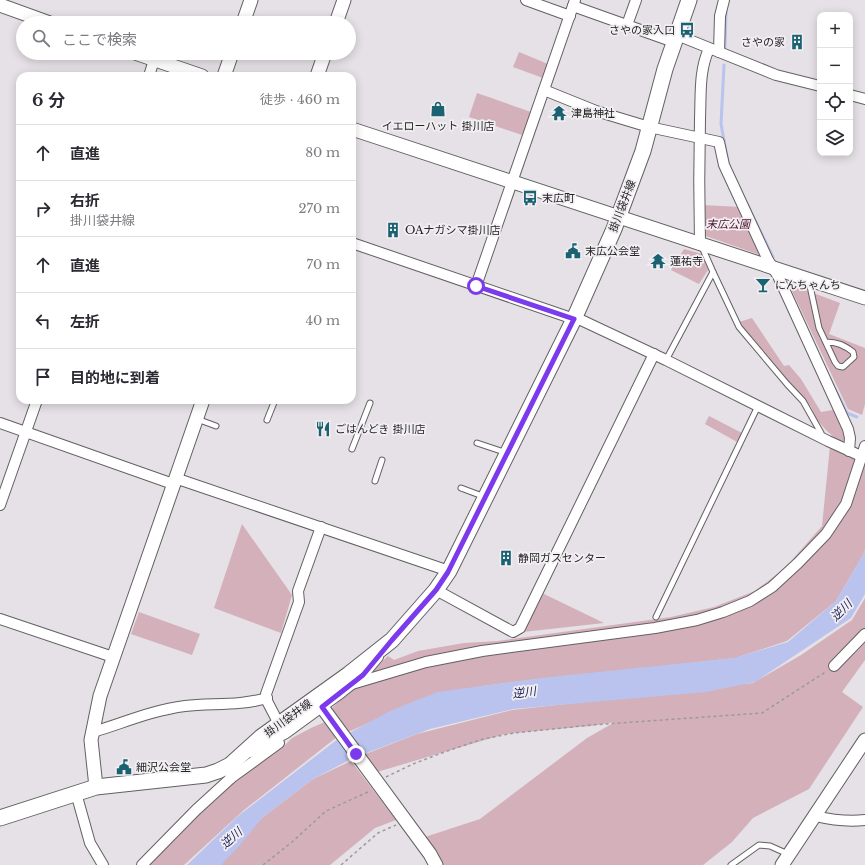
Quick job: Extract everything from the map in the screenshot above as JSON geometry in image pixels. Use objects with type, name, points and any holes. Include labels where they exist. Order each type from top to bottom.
[{"type":"main road","name":"掛川袋井線","points":[[0,818],[96,787],[206,775],[232,768],[261,737],[282,728],[392,640],[436,590],[448,572],[574,319],[618,217],[643,151],[665,68],[689,0]]},
{"type":"street","points":[[245,16],[251,0]]},
{"type":"street","points":[[338,16],[344,0]]},
{"type":"street","points":[[526,0],[570,16]]},
{"type":"street","points":[[627,25],[636,0]]},
{"type":"street","points":[[719,52],[720,16],[724,0]]},
{"type":"street","points":[[476,286],[574,3],[627,25],[719,52],[776,75],[817,85]]},
{"type":"street","points":[[0,5],[31,16]]},
{"type":"street","points":[[700,244],[699,139],[701,76],[705,56],[709,49]]},
{"type":"street","points":[[150,72],[154,60],[190,72]]},
{"type":"street","points":[[225,72],[230,60]]},
{"type":"street","points":[[318,72],[323,60]]},
{"type":"street","points":[[544,90],[596,111],[649,127],[699,139],[719,142],[724,165],[848,429],[850,438],[849,451]]},
{"type":"street","points":[[853,96],[865,99]]},
{"type":"street","points":[[356,130],[865,298]]},
{"type":"street","points":[[352,684],[426,662],[482,650],[655,628],[698,620],[750,601],[772,587],[826,534],[846,504],[863,451],[849,451],[582,320],[574,319],[356,244]]},
{"type":"street","points":[[436,590],[513,632],[520,628],[654,354]]},
{"type":"street","points":[[0,504],[36,404]]},
{"type":"street","points":[[96,787],[91,740],[100,696],[202,404]]},
{"type":"street","points":[[0,423],[174,481],[321,527],[448,572]]},
{"type":"street","points":[[142,865],[196,810],[232,768],[281,742],[282,728],[266,694],[299,602],[298,591],[321,527]]},
{"type":"street","points":[[0,619],[113,657]]},
{"type":"street","points":[[834,666],[865,634]]},
{"type":"street","points":[[282,728],[324,710],[363,675],[392,640]]},
{"type":"street","points":[[93,732],[162,710],[185,706],[254,702],[267,698]]},
{"type":"street","points":[[324,710],[430,854],[436,865]]},
{"type":"street","points":[[786,860],[865,740]]},
{"type":"street","points":[[76,793],[90,843],[103,865]]},
{"type":"street","points":[[815,816],[837,820],[865,820]]},
{"type":"lane","points":[[700,244],[739,327],[803,401],[821,433],[821,437]]},
{"type":"lane","points":[[666,360],[713,272]]},
{"type":"lane","points":[[812,280],[810,286],[819,328],[835,362],[838,366],[844,367],[854,358],[854,352],[846,347],[837,342],[826,342]]},
{"type":"lane","points":[[352,449],[370,403]]},
{"type":"lane","points":[[267,420],[273,404]]},
{"type":"lane","points":[[656,617],[758,406]]},
{"type":"lane","points":[[196,419],[216,426]]},
{"type":"lane","points":[[477,443],[507,453]]},
{"type":"lane","points":[[374,481],[382,460]]},
{"type":"lane","points":[[461,488],[485,498]]},
{"type":"lane","points":[[730,865],[759,845],[770,846],[786,860]]},
{"type":"path","points":[[263,865],[292,842],[326,811],[380,786],[385,777],[413,764],[483,739],[514,733],[592,725],[762,713],[834,666]]},
{"type":"path","points":[[341,865],[378,834],[405,820]]},
{"type":"green space","points":[[519,52],[548,64],[543,78],[513,67]]},
{"type":"green space","points":[[477,93],[531,112],[522,135],[469,117]]},
{"type":"green space","name":"末広公園","points":[[703,205],[740,207],[763,256],[703,235]]},
{"type":"green space","points":[[684,249],[702,254],[708,270],[699,284],[671,270]]},
{"type":"green space","points":[[790,287],[808,291],[840,303],[829,334],[865,348],[865,404],[862,415],[848,409]]},
{"type":"green space","points":[[752,318],[784,366],[789,365],[801,379],[821,412],[833,410],[846,439],[840,443],[826,430],[817,420],[811,407],[796,389],[787,384],[739,322]]},
{"type":"green space","points":[[709,416],[742,433],[737,442],[705,424]]},
{"type":"green space","points":[[830,446],[859,458],[843,504],[827,533],[804,552],[827,534],[849,502],[865,454],[865,550],[836,601],[787,641],[735,658],[690,663],[663,669],[546,678],[483,686],[431,695],[337,737],[244,810],[184,865],[149,865],[206,807],[244,774],[285,745],[292,738],[325,722],[333,707],[388,656],[394,660],[418,651],[464,643],[498,641],[671,617],[714,607],[755,591],[785,568],[822,526]]},
{"type":"green space","points":[[242,524],[292,595],[281,633],[214,608]]},
{"type":"green space","points":[[542,593],[604,623],[523,632]]},
{"type":"green space","points":[[865,598],[865,660],[842,692],[863,707],[809,789],[753,818],[732,842],[703,865],[438,865],[425,837],[480,819],[587,738],[615,722],[585,727],[589,726],[505,734],[377,772],[363,755],[417,734],[512,710],[753,683],[801,655],[852,620]]},
{"type":"green space","points":[[139,612],[200,634],[192,655],[131,634]]},
{"type":"green space","points":[[351,761],[396,820],[375,828],[330,865],[221,865],[242,836],[263,817],[313,779]]},
{"type":"water","name":"逆川","points":[[865,549],[865,594],[851,618],[755,682],[706,692],[513,709],[430,729],[353,758],[313,779],[263,817],[221,865],[187,865],[238,816],[338,739],[390,711],[437,692],[550,677],[734,658],[788,642],[836,601]]},
{"type":"waterway","points":[[725,47],[726,12]]},
{"type":"waterway","points":[[724,65],[721,124],[728,162]]},
{"type":"waterway","points":[[746,202],[773,257]]},
{"type":"waterway","points":[[830,379],[847,413],[857,417]]},
{"type":"place","name":"さやの家入口","points":[[687,30]]},
{"type":"place","name":"さやの家","points":[[797,42]]},
{"type":"place","name":"イエローハット 掛川店","points":[[438,109]]},
{"type":"place","name":"津島神社","points":[[559,113]]},
{"type":"place","name":"末広町","points":[[530,198]]},
{"type":"place","name":"OAナガシマ掛川店","points":[[393,230]]},
{"type":"place","name":"末広公会堂","points":[[573,251]]},
{"type":"place","name":"蓮祐寺","points":[[658,261]]},
{"type":"place","name":"にんちゃんち","points":[[763,285]]},
{"type":"place","name":"ごはんどき 掛川店","points":[[323,429]]},
{"type":"place","name":"静岡ガスセンター","points":[[506,558]]},
{"type":"place","name":"細沢公会堂","points":[[124,767]]},
{"type":"route","points":[[356,754],[322,707],[363,675],[436,590],[448,572],[574,319],[476,286]]}]
